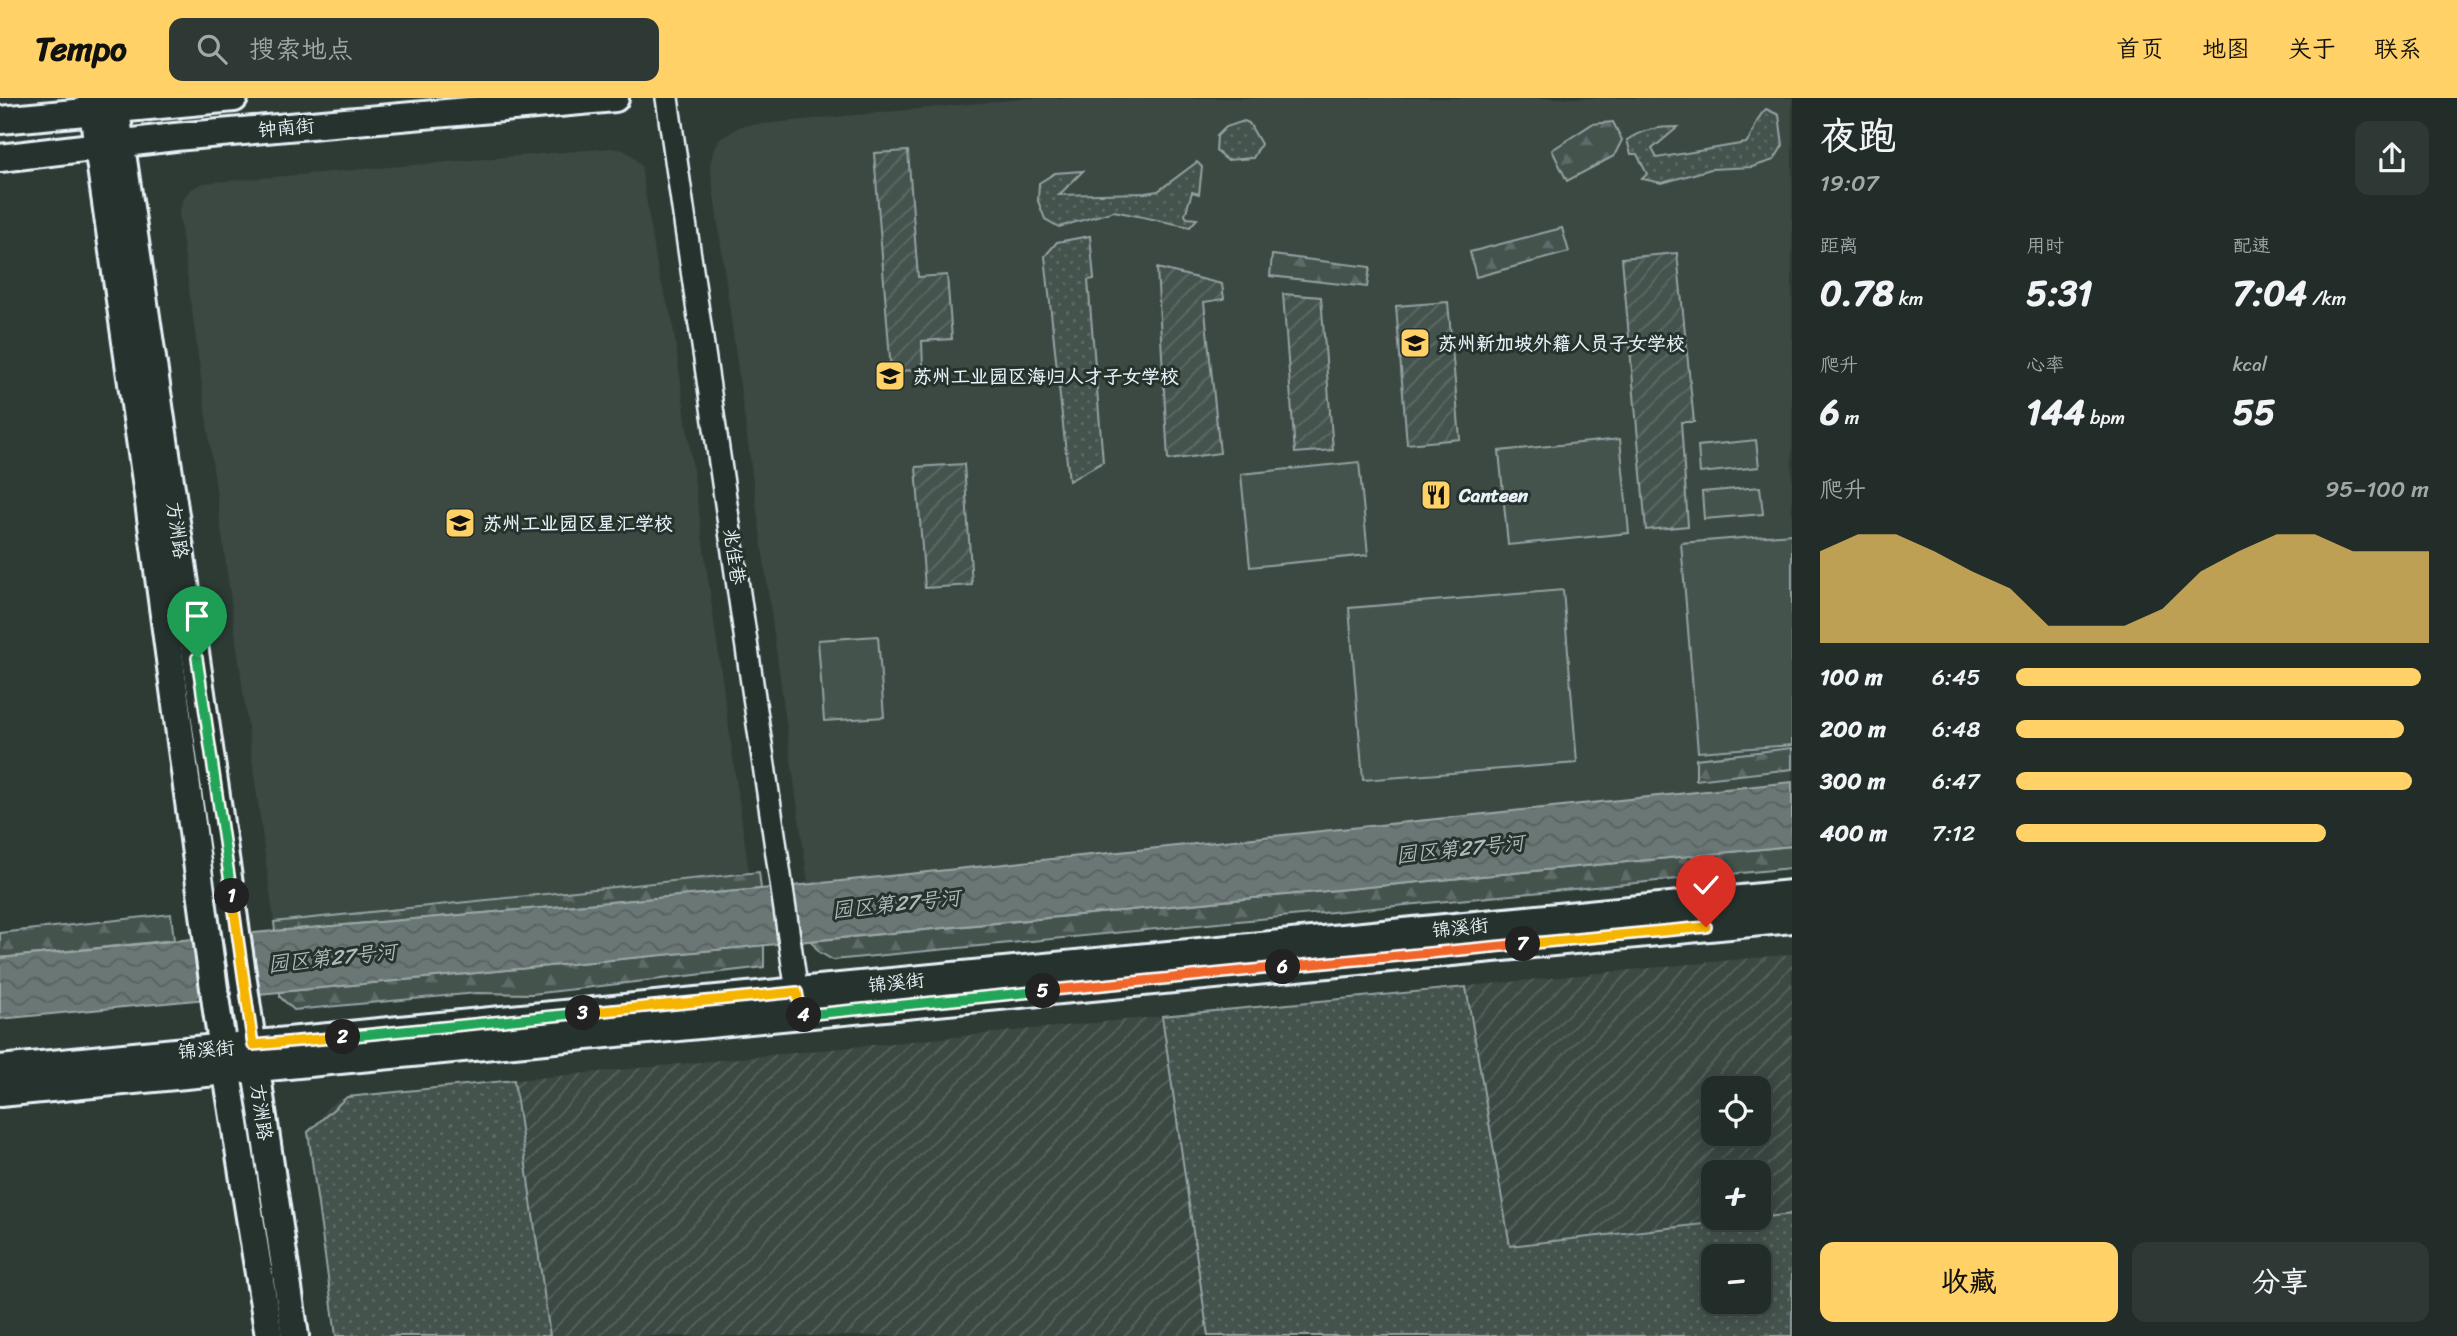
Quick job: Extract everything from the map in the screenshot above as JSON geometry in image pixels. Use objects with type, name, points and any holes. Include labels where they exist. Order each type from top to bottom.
[{"type":"main road","points":[[0,120],[103,104],[233,98]]},
{"type":"main road","name":"钟南街","points":[[0,159],[175,137],[615,98]]},
{"type":"main road","name":"方洲路","points":[[103,104],[148,495],[206,935],[269,1336]]},
{"type":"main road","name":"方洲路","points":[[108,147],[238,932],[295,1336]]},
{"type":"main road","name":"锦溪街","points":[[0,1069],[254,1057],[799,1003],[1792,894]]},
{"type":"main road","name":"锦溪街","points":[[799,1003],[1792,919]]},
{"type":"main road","name":"锦溪街","points":[[0,1093],[225,1059]]},
{"type":"street","name":"兆佳巷","points":[[667,98],[799,1003]]},
{"type":"shaded area","name":"苏州新加坡外籍人员子女学校","points":[[1031,98],[1792,98],[1792,782],[808,884],[710,165],[713,152],[720,139],[741,126]]},
{"type":"shaded area","name":"苏州工业园区星汇学校","points":[[611,148],[632,155],[641,166],[658,272],[672,319],[749,873],[274,922],[179,214],[183,199],[190,190],[203,183]]},
{"type":"shaded area","points":[[1792,954],[1792,1336],[339,1336],[317,1130],[327,1108],[338,1100]]},
{"type":"green space","points":[[1766,109],[1779,115],[1783,145],[1774,160],[1752,167],[1711,169],[1662,183],[1642,179],[1647,174],[1637,154],[1631,154],[1627,140],[1651,129],[1678,127],[1652,149],[1657,158],[1746,143]]},
{"type":"green space","points":[[1244,121],[1249,123],[1261,144],[1253,158],[1227,160],[1216,151],[1217,136],[1226,127]]},
{"type":"green space","points":[[1613,122],[1622,140],[1614,156],[1567,181],[1552,150],[1592,124]]},
{"type":"green space","points":[[908,151],[918,277],[947,275],[952,339],[922,341],[923,369],[891,372],[874,153]]},
{"type":"green space","points":[[1197,162],[1202,167],[1199,194],[1192,192],[1185,215],[1187,218],[1197,219],[1190,227],[1114,211],[1059,227],[1045,219],[1038,201],[1039,183],[1055,173],[1083,171],[1059,195],[1145,193],[1158,191]]},
{"type":"green space","points":[[1562,228],[1569,252],[1476,277],[1470,252]]},
{"type":"green space","points":[[1090,236],[1094,279],[1088,280],[1103,462],[1069,481],[1045,256],[1057,242]]},
{"type":"green space","points":[[1677,253],[1694,422],[1681,422],[1688,526],[1646,530],[1622,258]]},
{"type":"green space","points":[[1272,255],[1370,267],[1367,287],[1270,276]]},
{"type":"green space","points":[[1157,268],[1222,284],[1224,299],[1204,302],[1220,453],[1168,460]]},
{"type":"green space","points":[[1283,294],[1321,297],[1333,450],[1295,453]]},
{"type":"green space","points":[[1448,302],[1460,439],[1407,444],[1396,306]]},
{"type":"green space","points":[[1620,439],[1629,533],[1508,545],[1499,451]]},
{"type":"green space","points":[[1756,440],[1759,467],[1700,473],[1698,446]]},
{"type":"green space","points":[[1359,462],[1368,555],[1250,567],[1241,474]]},
{"type":"green space","points":[[964,464],[972,585],[925,588],[916,467]]},
{"type":"green space","points":[[1760,487],[1763,514],[1704,519],[1702,492]]},
{"type":"green space","points":[[1792,534],[1792,745],[1698,752],[1681,543]]},
{"type":"green space","points":[[1563,590],[1577,763],[1363,780],[1349,608]]},
{"type":"green space","points":[[878,636],[884,717],[824,721],[818,640]]},
{"type":"green space","points":[[1792,748],[1792,769],[1696,780],[1696,759]]},
{"type":"green space","points":[[1792,846],[1792,868],[833,960],[819,952],[811,941]]},
{"type":"green space","points":[[759,872],[761,889],[275,931],[274,922]]},
{"type":"green space","points":[[171,914],[174,940],[0,958],[0,933]]},
{"type":"green space","points":[[764,945],[764,967],[532,994],[477,993],[294,1010],[280,997],[280,992]]},
{"type":"green space","points":[[1466,987],[1510,1246],[1701,1224],[1701,1230],[1771,1230],[1771,1216],[1792,1214],[1792,1336],[1208,1336],[1162,1016]]},
{"type":"green space","points":[[514,1080],[550,1336],[336,1336],[308,1132],[347,1097]]},
{"type":"water","name":"园区第27号河","points":[[1792,782],[1792,846],[0,1019],[0,958],[783,887]]},
{"type":"place","name":"苏州新加坡外籍人员子女学校","points":[[1415,343]]},
{"type":"place","name":"苏州工业园区海归人才子女学校","points":[[890,376]]},
{"type":"place","name":"Canteen","points":[[1436,495]]},
{"type":"place","name":"苏州工业园区星汇学校","points":[[460,523]]},
{"type":"route","points":[[197,658],[253,1045],[797,992],[801,1015],[1706,927]]}]
